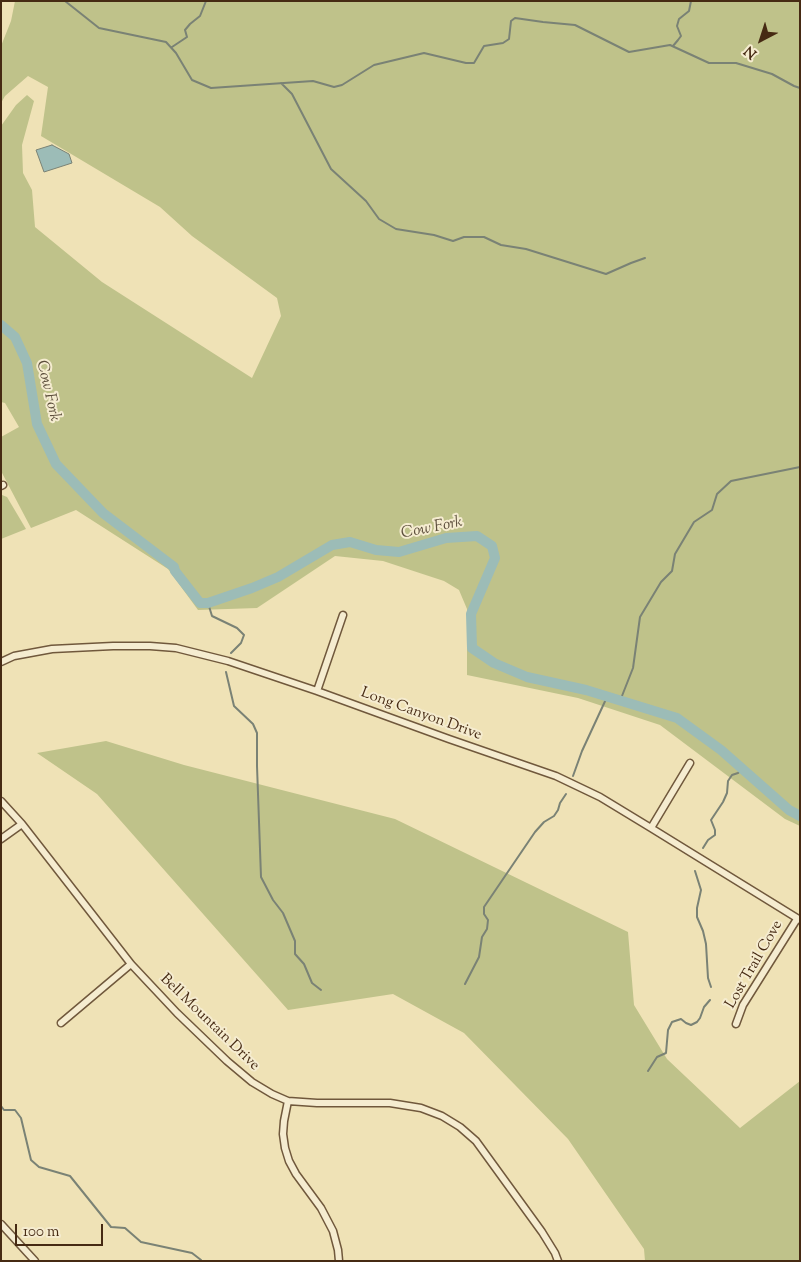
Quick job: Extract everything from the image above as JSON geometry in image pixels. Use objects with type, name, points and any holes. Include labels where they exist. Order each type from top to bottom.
[{"type":"street","points":[[317,691],[343,615]]},
{"type":"street","name":"Long Canyon Drive","points":[[1,662],[14,656],[52,649],[125,646],[176,648],[228,661],[556,776],[600,797],[798,919]]},
{"type":"street","points":[[651,828],[690,763]]},
{"type":"street","name":"Bell Mountain Drive","points":[[1,800],[22,824],[131,964],[177,1013],[252,1082],[288,1101],[390,1103],[421,1108],[442,1116],[460,1127],[476,1141],[542,1232],[558,1261]]},
{"type":"street","points":[[1,839],[22,824]]},
{"type":"street","name":"Lost Trail Cove","points":[[736,1024],[743,1006],[798,919]]},
{"type":"street","points":[[61,1023],[131,964]]},
{"type":"street","points":[[288,1101],[283,1134],[289,1161],[334,1231],[339,1261]]},
{"type":"street","points":[[1,1224],[35,1261]]},
{"type":"green space","points":[[15,1],[800,1],[800,826],[785,819],[660,725],[578,698],[467,675],[467,609],[459,590],[444,581],[383,561],[335,556],[257,608],[198,610],[168,569],[76,510],[31,528],[1,471],[1,437],[19,427],[5,403],[1,402],[1,126],[16,105],[27,95],[34,101],[22,145],[23,173],[32,190],[35,227],[102,282],[252,378],[281,316],[277,298],[192,236],[160,207],[41,136],[48,87],[28,76],[5,96],[1,103],[1,46],[11,21]]},
{"type":"green space","points":[[2,495],[7,497],[26,529],[1,539]]},
{"type":"green space","points":[[106,741],[184,765],[395,819],[628,932],[634,1005],[667,1059],[740,1128],[800,1081],[800,1261],[645,1261],[644,1249],[568,1139],[464,1033],[393,994],[288,1010],[97,794],[37,753]]},
{"type":"water","points":[[52,145],[69,154],[72,163],[44,172],[36,150]]},
{"type":"waterway","points":[[65,1],[99,28],[166,42],[176,53],[192,80],[211,88],[313,81],[334,87],[342,85],[374,65],[424,53],[466,63],[474,63],[484,46],[503,43],[509,39],[511,21],[515,18],[575,25],[629,52],[670,45],[709,63],[736,63],[772,74],[800,88]]},
{"type":"waterway","points":[[172,47],[187,37],[185,30],[200,16],[206,1]]},
{"type":"waterway","points":[[673,46],[681,36],[677,26],[679,19],[689,11],[691,1]]},
{"type":"waterway","points":[[281,83],[292,94],[331,169],[366,201],[379,219],[396,229],[434,235],[453,241],[464,237],[484,237],[501,245],[526,249],[606,274],[645,258]]},
{"type":"waterway","name":"Cow Fork","points":[[1,325],[15,337],[27,363],[37,424],[56,464],[103,513],[174,567],[175,571],[200,603],[208,603],[278,577],[332,545],[350,542],[376,550],[399,552],[446,538],[477,536],[492,546],[495,558],[471,614],[472,648],[494,663],[527,677],[586,690],[677,718],[721,750],[789,810],[800,816]]},
{"type":"waterway","points":[[620,701],[633,668],[640,617],[661,582],[672,571],[675,554],[694,522],[712,510],[717,494],[731,481],[800,467]]},
{"type":"waterway","points":[[208,603],[212,616],[237,628],[244,635],[241,643],[231,653]]},
{"type":"waterway","points":[[226,672],[234,706],[253,724],[257,733],[261,877],[273,900],[283,913],[295,941],[295,954],[304,964],[312,983],[321,990]]},
{"type":"waterway","points":[[573,776],[582,751],[607,697]]},
{"type":"waterway","points":[[703,848],[708,840],[715,835],[711,820],[727,793],[728,781],[732,775],[742,769]]},
{"type":"waterway","points":[[465,984],[479,957],[482,937],[487,929],[488,920],[484,914],[484,907],[535,832],[544,822],[554,816],[566,794]]},
{"type":"waterway","points":[[695,871],[701,890],[697,917],[706,944],[708,978],[711,987]]},
{"type":"waterway","points":[[648,1071],[657,1057],[666,1053],[668,1030],[672,1022],[681,1019],[691,1025],[697,1022],[704,1007],[710,1000]]},
{"type":"waterway","points":[[1,1106],[4,1110],[15,1110],[21,1118],[31,1160],[39,1167],[70,1176],[111,1227],[125,1228],[141,1242],[192,1253],[201,1260]]}]
